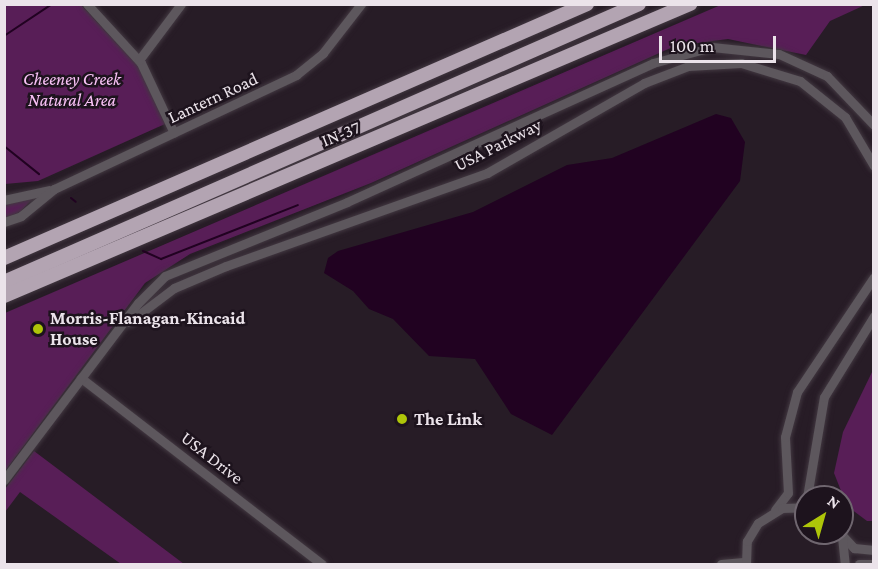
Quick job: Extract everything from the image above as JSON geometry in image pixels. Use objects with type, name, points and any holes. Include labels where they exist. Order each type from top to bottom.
[{"type":"highway","points":[[4,258],[586,4]]},
{"type":"highway","points":[[4,282],[639,4]]},
{"type":"highway","name":"IN-37","points":[[4,296],[690,4]]},
{"type":"street","points":[[87,4],[139,60],[174,134]]},
{"type":"street","points":[[139,60],[181,4]]},
{"type":"street","name":"Lantern Road","points":[[4,200],[54,189],[297,75],[323,53],[361,4]]},
{"type":"street","name":"USA Parkway","points":[[4,480],[153,286],[181,266],[347,202],[674,55],[731,46],[794,59],[836,84],[873,124]]},
{"type":"street","name":"USA Parkway","points":[[112,338],[147,306],[186,282],[348,218],[471,180],[644,83],[688,66],[741,63],[800,81],[845,117],[873,166]]},
{"type":"street","name":"Lantern Road","points":[[4,222],[21,216],[54,189]]},
{"type":"street","points":[[720,564],[746,563],[752,531],[775,510],[788,493],[785,437],[797,392],[873,277]]},
{"type":"street","points":[[809,485],[824,397],[873,316]]},
{"type":"street","name":"USA Drive","points":[[81,378],[322,564]]},
{"type":"street","points":[[775,510],[794,508]]},
{"type":"street","points":[[842,545],[845,564]]},
{"type":"street","points":[[851,545],[854,548],[873,550]]},
{"type":"street","points":[[858,564],[873,564]]},
{"type":"green space","points":[[723,4],[865,5],[830,21],[806,55],[728,39],[675,46],[371,183],[190,254],[145,283],[5,471],[5,313]]},
{"type":"green space","name":"Cheeney Creek Natural Area","points":[[5,5],[81,5],[138,66],[165,124],[38,181],[5,184]]},
{"type":"green space","points":[[33,198],[20,212],[5,218],[5,205]]},
{"type":"green space","points":[[873,370],[874,521],[867,521],[854,511],[854,485],[839,485],[834,473],[843,432]]},
{"type":"green space","points":[[34,451],[184,564],[121,564],[20,492],[5,512],[5,489]]},
{"type":"shaded area","points":[[716,114],[731,118],[745,142],[740,181],[552,435],[511,414],[475,359],[429,356],[393,319],[369,309],[353,291],[324,273],[328,258],[338,251],[473,212],[567,165],[612,158]]},
{"type":"waterway","points":[[4,36],[52,4]]},
{"type":"waterway","points":[[4,146],[39,174]]},
{"type":"waterway","points":[[71,198],[76,202]]},
{"type":"waterway","points":[[143,251],[161,259],[298,205]]},
{"type":"place","name":"Morris-Flanagan-Kincaid House","points":[[38,329]]},
{"type":"place","name":"The Link","points":[[402,419]]}]
